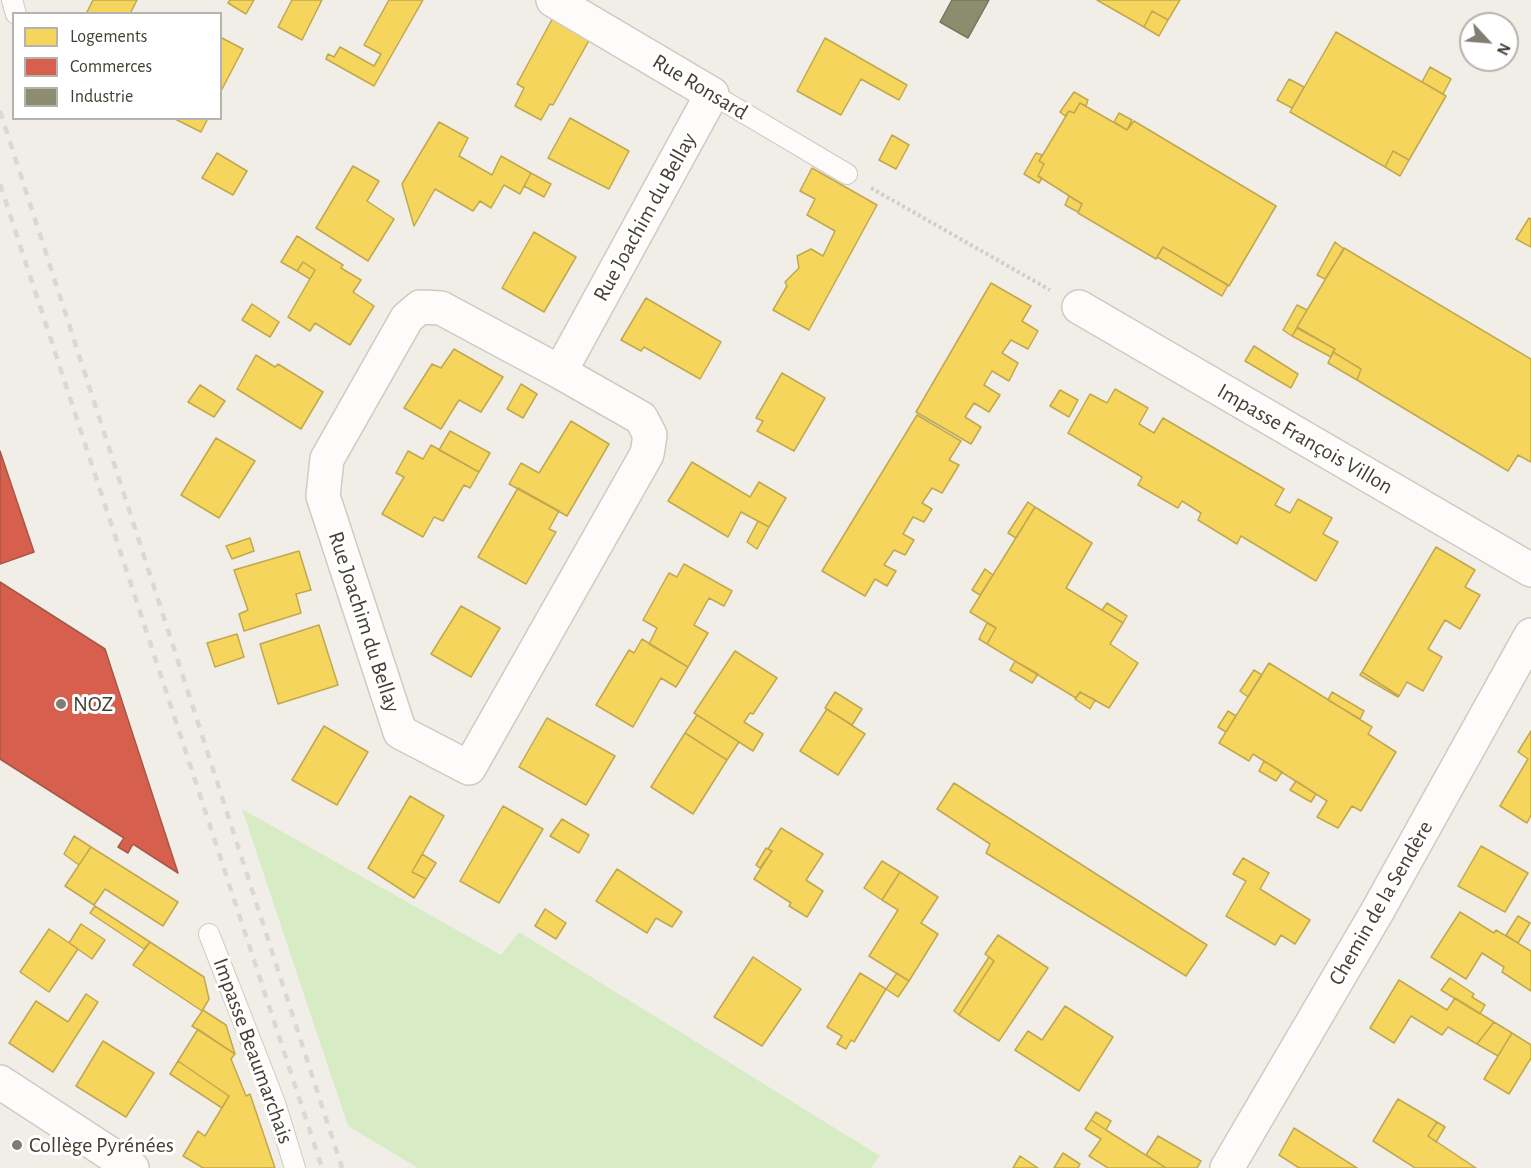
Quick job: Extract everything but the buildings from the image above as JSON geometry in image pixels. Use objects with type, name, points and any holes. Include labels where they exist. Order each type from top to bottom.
[{"type":"street","name":"Rue Ronsard","points":[[553,0],[712,94]]},
{"type":"street","name":"Rue Joachim du Bellay","points":[[560,372],[712,94]]},
{"type":"street","name":"Rue Joachim du Bellay","points":[[420,307],[441,308],[560,372],[641,418],[650,435],[647,454],[469,768],[400,732],[323,496],[327,459],[407,318],[420,307]]},
{"type":"street","name":"Impasse François Villon","points":[[1079,307],[1531,570]]},
{"type":"street","name":"Chemin de la Sendère","points":[[1227,1168],[1377,912],[1531,635]]},
{"type":"street","points":[[0,1082],[132,1168]]},
{"type":"lane","name":"Rue Ronsard","points":[[712,94],[847,174]]},
{"type":"lane","name":"Impasse Beaumarchais","points":[[209,934],[274,1103],[295,1168]]},
{"type":"path","points":[[847,174],[1079,307]]},
{"type":"green space","points":[[242,809],[501,955],[519,932],[880,1156],[871,1168],[418,1168],[348,1126]]},
{"type":"railway","points":[[0,111],[342,1168]]},
{"type":"railway","points":[[0,184],[322,1168]]},
{"type":"place","name":"NOZ","points":[[61,704]]},
{"type":"place","name":"Collège Pyrénées","points":[[17,1145]]}]
